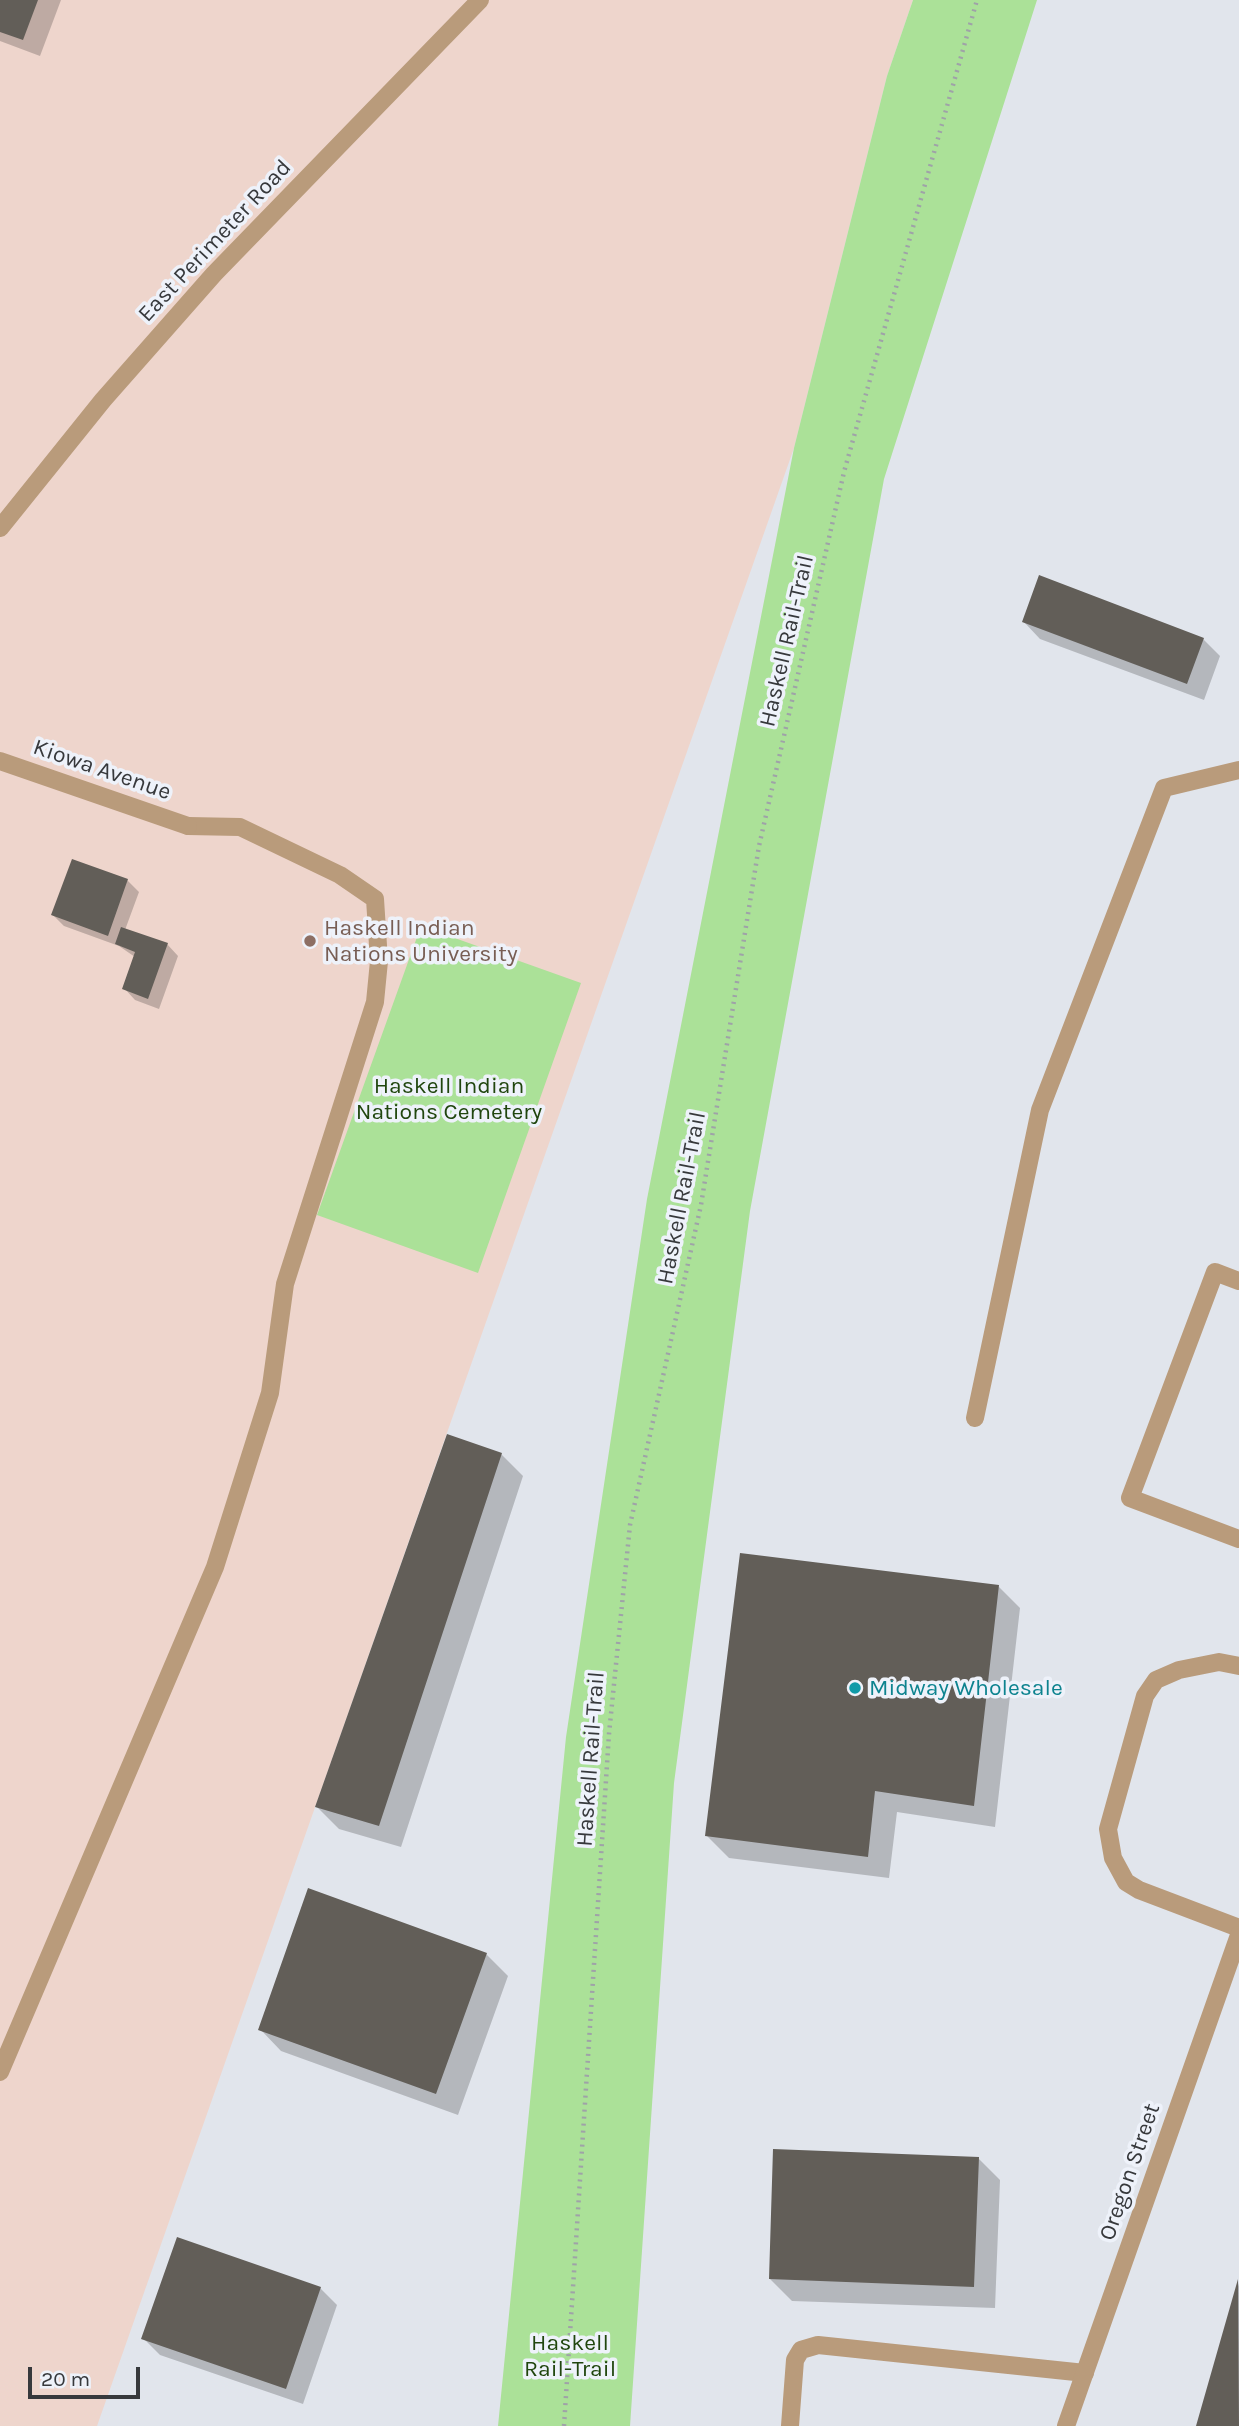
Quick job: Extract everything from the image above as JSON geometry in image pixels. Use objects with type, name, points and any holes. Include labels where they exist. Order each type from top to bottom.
[{"type":"street","name":"East Perimeter Road","points":[[0,528],[103,400],[214,274],[480,0]]},
{"type":"street","name":"Kiowa Avenue","points":[[0,761],[188,826],[240,827],[340,875],[375,899],[379,961],[375,1002],[285,1284],[270,1393],[215,1567],[0,2073]]},
{"type":"street","points":[[975,1418],[1040,1110],[1164,788],[1239,770]]},
{"type":"street","points":[[1239,1281],[1215,1272],[1130,1498],[1239,1538]]},
{"type":"street","points":[[1239,1665],[1219,1662],[1180,1670],[1156,1680],[1145,1696],[1108,1829],[1112,1858],[1126,1882],[1139,1891],[1239,1928]]},
{"type":"street","name":"Oregon Street","points":[[1066,2426],[1233,1969],[1239,1935]]},
{"type":"street","points":[[790,2426],[795,2360],[801,2350],[818,2345],[1085,2373]]},
{"type":"path","name":"Haskell Rail-Trail","points":[[564,2426],[609,1734],[630,1525],[702,1205],[759,846],[844,472],[977,0]]},
{"type":"shaded area","name":"Haskell Indian Nations University","points":[[0,0],[913,0],[887,76],[794,448],[97,2426],[0,2426]]},
{"type":"green space","name":"Haskell Rail-Trail","points":[[913,0],[1037,0],[884,479],[750,1211],[674,1783],[630,2426],[498,2426],[566,1737],[647,1199],[794,448],[887,76]]},
{"type":"green space","name":"Haskell Indian Nations Cemetery","points":[[421,926],[581,983],[478,1273],[317,1215]]},
{"type":"building","points":[[0,0],[38,0],[23,40],[0,32]]},
{"type":"building","points":[[1039,575],[1204,638],[1187,684],[1022,622]]},
{"type":"building","points":[[72,859],[128,879],[108,936],[51,915]]},
{"type":"building","points":[[121,927],[168,943],[148,999],[122,989],[135,952],[115,944]]},
{"type":"building","points":[[447,1434],[502,1453],[379,1826],[315,1807]]},
{"type":"building","name":"Midway Wholesale","points":[[740,1553],[999,1585],[974,1806],[875,1791],[868,1857],[705,1836]]},
{"type":"building","points":[[308,1888],[487,1953],[436,2094],[258,2030]]},
{"type":"building","points":[[773,2149],[979,2157],[974,2287],[769,2279]]},
{"type":"building","points":[[177,2237],[321,2287],[286,2389],[141,2339]]},
{"type":"building","points":[[1238,2279],[1239,2426],[1196,2426]]},
{"type":"place","name":"Haskell Indian Nations University","points":[[310,941]]},
{"type":"place","name":"Midway Wholesale","points":[[855,1688]]}]
